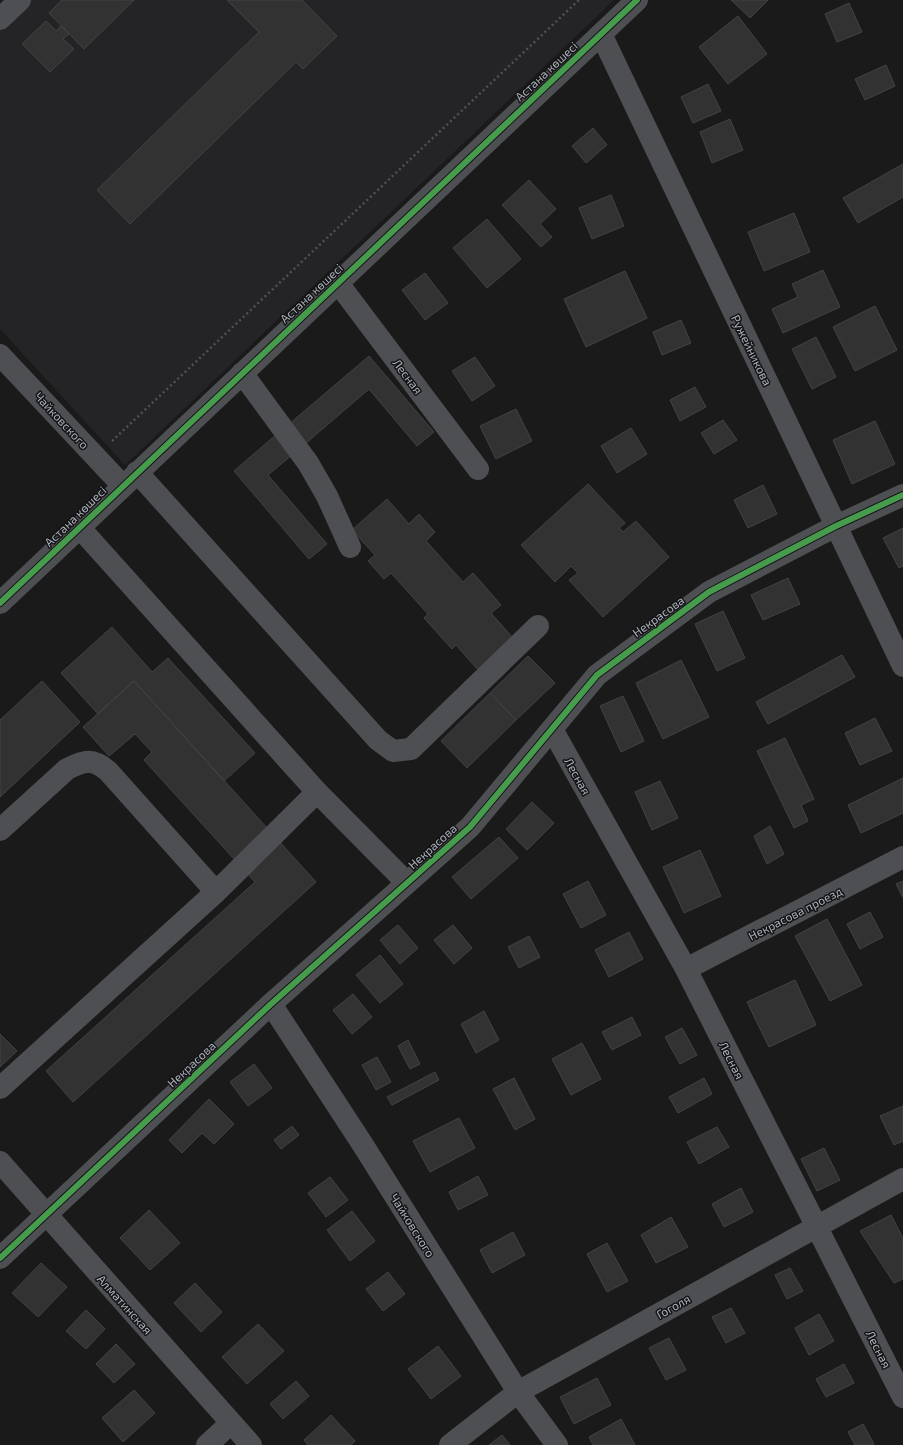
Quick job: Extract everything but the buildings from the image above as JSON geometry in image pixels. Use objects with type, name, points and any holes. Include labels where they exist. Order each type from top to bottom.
[{"type":"street","points":[[0,18],[20,0]]},
{"type":"street","name":"Астана көшесі","points":[[0,603],[637,0]]},
{"type":"street","name":"Ружейникова","points":[[601,34],[903,666]]},
{"type":"street","name":"Лесная","points":[[338,283],[478,469]]},
{"type":"street","name":"Чайковского","points":[[0,355],[96,456],[130,479],[378,740],[393,751],[411,749],[538,626]]},
{"type":"street","points":[[242,373],[308,463],[327,496],[350,547]]},
{"type":"street","name":"Некрасова","points":[[0,1258],[271,1004],[470,827],[597,675],[709,592],[836,526],[903,495]]},
{"type":"street","points":[[79,527],[317,792],[407,883]]},
{"type":"street","name":"Лесная","points":[[552,729],[686,969],[903,1397]]},
{"type":"street","points":[[0,830],[67,768],[88,762],[99,763],[108,771],[216,892]]},
{"type":"street","points":[[0,1088],[216,892],[317,792]]},
{"type":"street","name":"Некрасова проезд","points":[[686,969],[903,857]]},
{"type":"street","name":"Чайковского","points":[[271,1004],[363,1145],[518,1392],[557,1445]]},
{"type":"street","name":"Алматинская","points":[[0,1162],[251,1445]]},
{"type":"street","name":"Гоголя","points":[[450,1445],[518,1392],[903,1179]]},
{"type":"street","points":[[206,1445],[231,1423]]},
{"type":"path","points":[[96,456],[579,0]]},
{"type":"shaded area","points":[[6,0],[614,0],[125,465],[0,329],[0,6]]},
{"type":"cycle path","points":[[0,603],[637,0]]},
{"type":"cycle path","points":[[0,1258],[271,1004],[470,827],[597,675],[709,592],[836,526],[903,495]]}]
